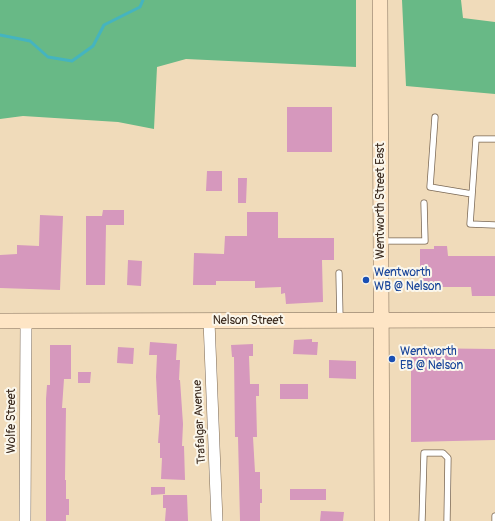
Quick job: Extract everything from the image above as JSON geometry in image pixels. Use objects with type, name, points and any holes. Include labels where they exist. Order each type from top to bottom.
[{"type":"main road","name":"Wentworth Street East","points":[[380,0],[382,521]]},
{"type":"main road","name":"Nelson Street","points":[[0,321],[495,320]]},
{"type":"street","name":"Trafalgar Avenue","points":[[209,321],[217,521]]},
{"type":"street","name":"Wolfe Street","points":[[25,521],[26,322]]},
{"type":"lane","points":[[436,117],[430,188],[472,194]]},
{"type":"lane","points":[[495,139],[476,139],[470,224],[495,225]]},
{"type":"lane","points":[[381,241],[425,241],[424,203]]},
{"type":"lane","points":[[339,273],[340,320]]},
{"type":"lane","points":[[422,521],[424,453],[443,453],[448,458],[447,521]]},
{"type":"lane","points":[[495,516],[495,521]]},
{"type":"green space","points":[[0,0],[356,0],[356,67],[186,59],[157,67],[154,129],[118,122],[23,116],[0,119]]},
{"type":"green space","points":[[402,0],[461,0],[463,18],[495,22],[495,94],[406,86]]},
{"type":"building","points":[[287,107],[332,107],[332,152],[287,152]]},
{"type":"building","points":[[207,171],[222,171],[222,191],[206,191]]},
{"type":"building","points":[[238,178],[247,178],[246,203],[238,203]]},
{"type":"building","points":[[103,210],[124,210],[124,225],[106,225],[105,285],[86,285],[86,216],[102,216]]},
{"type":"building","points":[[247,212],[278,212],[278,238],[334,238],[334,260],[322,260],[323,302],[286,304],[285,293],[281,294],[281,287],[255,288],[255,281],[216,281],[216,285],[193,285],[194,253],[224,254],[225,236],[247,236]]},
{"type":"building","points":[[40,215],[63,216],[60,290],[0,288],[0,255],[17,254],[17,245],[39,246]]},
{"type":"building","points":[[434,246],[447,246],[448,256],[495,256],[495,296],[472,296],[471,287],[423,287],[423,268],[420,268],[420,249],[434,249]]},
{"type":"building","points":[[128,260],[142,261],[141,286],[127,285]]},
{"type":"building","points":[[312,339],[312,342],[318,342],[317,355],[293,354],[294,340]]},
{"type":"building","points":[[150,342],[177,344],[176,360],[180,360],[179,380],[183,424],[182,446],[184,446],[185,480],[161,479],[162,458],[160,458],[160,443],[158,443],[160,415],[158,415],[156,377],[157,355],[149,355]]},
{"type":"building","points":[[253,344],[253,356],[249,356],[250,384],[259,384],[259,396],[256,396],[257,437],[253,437],[255,472],[260,472],[262,503],[260,503],[260,521],[240,521],[238,437],[235,437],[234,357],[232,357],[231,345]]},
{"type":"building","points":[[50,345],[71,345],[71,379],[64,379],[62,408],[66,408],[65,480],[66,499],[69,499],[69,515],[66,515],[66,521],[46,521],[46,399],[47,385],[50,385]]},
{"type":"building","points":[[118,347],[134,348],[133,364],[117,363]]},
{"type":"building","points":[[411,348],[495,349],[495,440],[411,442]]},
{"type":"building","points":[[329,360],[356,361],[356,379],[329,378]]},
{"type":"building","points":[[78,372],[91,372],[90,383],[78,383]]},
{"type":"building","points":[[280,384],[308,384],[308,399],[280,399]]},
{"type":"building","points":[[151,487],[165,487],[165,494],[151,495]]},
{"type":"building","points":[[290,489],[326,489],[326,500],[290,500]]},
{"type":"building","points":[[163,495],[187,495],[188,521],[165,521],[166,508],[163,508]]},
{"type":"building","points":[[321,511],[344,512],[343,521],[320,521]]},
{"type":"waterway","points":[[0,35],[30,41],[48,57],[72,61],[93,46],[104,25],[140,7],[143,0]]},
{"type":"place","name":"Wentworth WB @ Nelson","points":[[366,280]]},
{"type":"place","name":"Wentworth EB @ Nelson","points":[[392,359]]}]
